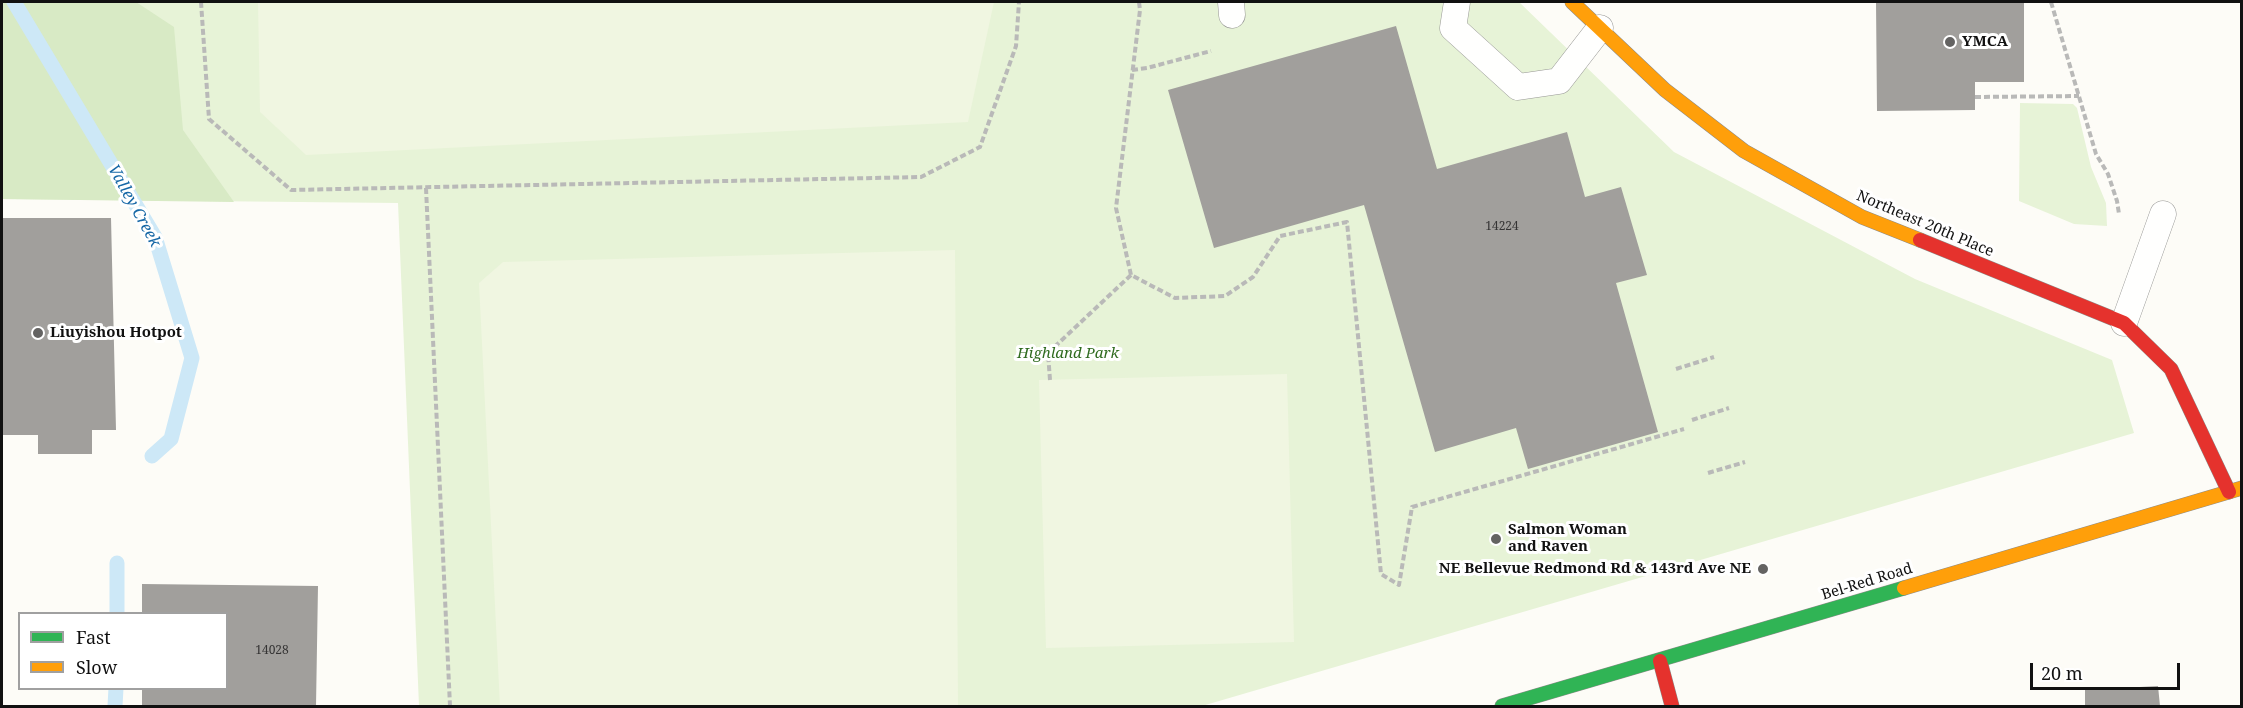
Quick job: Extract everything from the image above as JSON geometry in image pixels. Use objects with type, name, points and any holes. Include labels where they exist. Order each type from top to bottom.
[{"type":"street","name":"Northeast 20th Place","points":[[1572,2],[1665,90],[1744,151],[1863,218],[2124,322],[2171,369],[2235,490]]},
{"type":"street","name":"Bel-Red Road","points":[[1502,706],[2235,490]]},
{"type":"street","points":[[1660,661],[1672,706]]},
{"type":"lane","points":[[1457,2],[1453,28],[1518,87],[1559,81],[1600,28]]},
{"type":"lane","points":[[2124,322],[2163,214]]},
{"type":"path","points":[[201,2],[208,119],[291,190],[921,177],[980,147],[1016,46],[1019,2]]},
{"type":"path","points":[[1131,275],[1116,208],[1140,10],[1139,2]]},
{"type":"path","points":[[2051,2],[2096,154],[2108,174],[2117,201],[2119,218]]},
{"type":"path","points":[[1132,70],[1211,51]]},
{"type":"path","points":[[1975,97],[2079,96]]},
{"type":"path","points":[[426,188],[450,706]]},
{"type":"path","points":[[1131,275],[1175,297],[1226,296],[1252,277],[1280,236],[1347,222],[1381,574],[1399,585],[1412,507],[1684,429]]},
{"type":"path","points":[[1050,380],[1048,352],[1131,275]]},
{"type":"path","points":[[1676,369],[1714,357]]},
{"type":"path","points":[[1692,420],[1729,408]]},
{"type":"path","points":[[1708,473],[1745,462]]},
{"type":"green space","name":"Highland Park","points":[[2,2],[1519,2],[1674,152],[1915,279],[2112,360],[2134,433],[1202,706],[419,706],[398,203],[2,199]]},
{"type":"green space","points":[[2,2],[136,2],[174,27],[183,130],[234,202],[2,199]]},
{"type":"green space","points":[[258,2],[994,2],[968,122],[306,155],[260,112]]},
{"type":"green space","points":[[2020,103],[2073,104],[2077,108],[2091,167],[2106,203],[2107,226],[2074,224],[2019,201]]},
{"type":"green space","points":[[955,250],[958,706],[500,706],[479,283],[503,262]]},
{"type":"green space","points":[[1287,374],[1294,642],[1046,648],[1039,380]]},
{"type":"building","name":"YMCA","points":[[1876,2],[2024,2],[2024,82],[1975,82],[1975,110],[1877,111]]},
{"type":"building","points":[[1396,26],[1437,169],[1567,132],[1585,197],[1621,187],[1647,275],[1616,283],[1658,432],[1528,469],[1516,428],[1435,452],[1364,205],[1214,248],[1168,90]]},
{"type":"building","points":[[2,218],[111,218],[116,430],[92,430],[92,454],[38,454],[38,435],[2,435]]},
{"type":"building","points":[[142,584],[318,586],[316,706],[142,706],[142,690],[228,690],[228,612],[142,612]]},
{"type":"building","points":[[2158,686],[2160,706],[2085,706],[2085,690]]},
{"type":"waterway","name":"Valley Creek","points":[[14,2],[155,237],[192,358],[171,439],[152,456]]},
{"type":"waterway","name":"Valley Creek","points":[[117,563],[117,612]]},
{"type":"waterway","name":"Valley Creek","points":[[115,706],[116,690]]},
{"type":"traffic: fast","points":[[1502,706],[1904,588]]},
{"type":"traffic: slow","points":[[1572,2],[1665,90],[1744,151],[1862,217],[1920,240]]},
{"type":"traffic: slow","points":[[1904,588],[2242,488]]},
{"type":"traffic: jam","points":[[1920,240],[2124,323],[2171,369],[2229,492]]},
{"type":"traffic: jam","points":[[1660,661],[1672,706]]},
{"type":"place","name":"YMCA","points":[[1950,42]]},
{"type":"place","name":"Liuyishou Hotpot","points":[[38,333]]},
{"type":"place","name":"Salmon Woman and Raven","points":[[1496,539]]},
{"type":"place","name":"NE Bellevue Redmond Rd & 143rd Ave NE","points":[[1763,569]]}]
